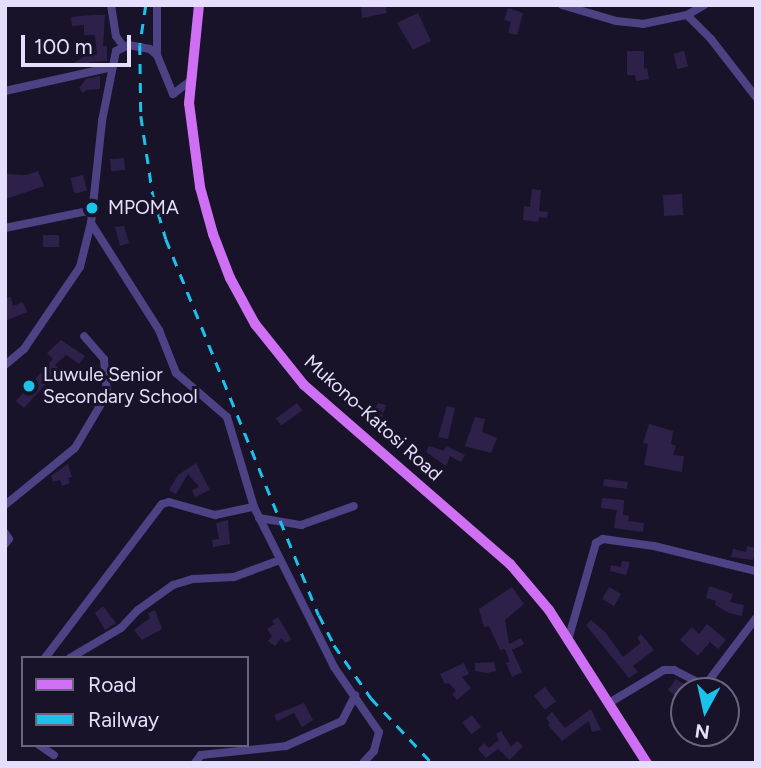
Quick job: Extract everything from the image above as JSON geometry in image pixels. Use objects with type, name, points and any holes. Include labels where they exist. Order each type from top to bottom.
[{"type":"main road","name":"Mukono-Katosi Road","points":[[199,5],[189,103],[200,187],[213,234],[230,278],[255,324],[304,385],[510,564],[549,610],[647,763]]},
{"type":"street","points":[[111,5],[116,36],[122,46]]},
{"type":"street","points":[[157,5],[156,55],[173,94],[189,103]]},
{"type":"street","points":[[562,5],[615,21],[643,24],[687,15],[704,5]]},
{"type":"street","points":[[687,15],[711,39],[750,93],[756,97]]},
{"type":"street","points":[[5,365],[24,349],[80,267],[91,223],[102,121],[116,51],[122,46],[140,46],[156,55]]},
{"type":"street","points":[[5,91],[112,68]]},
{"type":"street","points":[[173,94],[190,81]]},
{"type":"street","points":[[5,228],[93,210]]},
{"type":"street","points":[[91,223],[159,330],[176,373],[228,417],[259,518],[334,667],[379,732],[374,751],[363,763]]},
{"type":"street","points":[[5,505],[75,448],[107,394],[104,359],[84,336]]},
{"type":"street","points":[[47,656],[162,504],[169,502],[215,515],[254,507]]},
{"type":"street","points":[[259,518],[301,525],[354,506]]},
{"type":"street","points":[[5,533],[9,539],[5,544]]},
{"type":"street","points":[[568,640],[596,543],[603,539],[654,546],[756,571]]},
{"type":"street","points":[[73,656],[121,628],[138,610],[173,585],[193,579],[234,578],[280,560]]},
{"type":"street","points":[[609,703],[664,670],[674,670],[699,682],[707,682],[756,618]]},
{"type":"street","points":[[195,763],[201,755],[286,746],[342,721],[355,695]]},
{"type":"street","points":[[42,747],[54,755]]},
{"type":"building","points":[[361,5],[385,5],[387,13],[362,18]]},
{"type":"building","points":[[508,8],[523,13],[517,35],[508,33],[511,22],[504,20]]},
{"type":"building","points":[[418,13],[431,41],[413,50],[397,23]]},
{"type":"building","points":[[105,15],[103,46],[107,46],[107,61],[89,62],[90,65],[86,66],[72,64],[85,56],[97,55],[95,35],[84,35],[84,25],[72,26],[71,17]]},
{"type":"building","points":[[627,51],[644,51],[644,69],[647,68],[649,79],[636,81],[635,75],[627,75]]},
{"type":"building","points":[[684,51],[688,66],[678,69],[673,54]]},
{"type":"building","points":[[100,76],[100,89],[83,93],[79,88],[86,79]]},
{"type":"building","points":[[124,158],[125,170],[111,171],[110,159]]},
{"type":"building","points":[[38,171],[44,186],[6,199],[5,174],[26,175]]},
{"type":"building","points":[[83,175],[87,190],[75,194],[70,178]]},
{"type":"building","points":[[532,189],[541,190],[539,211],[548,212],[547,218],[539,217],[538,222],[523,220],[524,206],[530,207]]},
{"type":"building","points":[[682,194],[683,215],[664,216],[663,195]]},
{"type":"building","points":[[124,226],[129,243],[120,246],[115,227]]},
{"type":"building","points":[[43,235],[59,235],[59,247],[43,247]]},
{"type":"building","points":[[11,297],[13,306],[23,302],[27,312],[5,321],[5,298]]},
{"type":"building","points":[[61,340],[85,356],[79,364],[66,355],[55,365],[59,369],[24,408],[16,401],[53,359],[47,353]]},
{"type":"building","points":[[297,403],[302,410],[281,426],[276,418]]},
{"type":"building","points":[[378,403],[386,405],[381,421],[370,418]]},
{"type":"building","points":[[447,406],[455,408],[448,439],[438,437]]},
{"type":"building","points":[[475,417],[485,419],[482,432],[497,438],[491,453],[465,446]]},
{"type":"building","points":[[649,424],[673,431],[671,444],[676,446],[673,455],[684,456],[682,472],[644,465],[648,444],[643,443]]},
{"type":"building","points":[[429,446],[444,451],[446,446],[465,455],[461,462],[450,456],[446,466],[426,452]]},
{"type":"building","points":[[196,463],[210,490],[195,497],[192,490],[199,487],[188,474],[176,494],[169,490],[178,475]]},
{"type":"building","points":[[68,464],[72,477],[68,478],[70,483],[62,486],[60,480],[53,482],[51,476]]},
{"type":"building","points":[[604,479],[628,482],[627,489],[603,486]]},
{"type":"building","points":[[602,498],[624,500],[623,515],[629,516],[628,521],[644,523],[643,532],[614,528],[617,510],[601,508]]},
{"type":"building","points":[[228,520],[230,544],[213,547],[212,540],[219,539],[216,523]]},
{"type":"building","points":[[747,546],[756,548],[753,560],[731,557],[733,549],[746,552]]},
{"type":"building","points":[[622,561],[630,562],[626,575],[610,571],[611,565],[621,567]]},
{"type":"building","points":[[709,586],[733,594],[730,602],[744,605],[742,616],[729,613],[715,605],[716,601],[706,598]]},
{"type":"building","points":[[512,587],[524,604],[505,620],[509,644],[521,638],[524,644],[512,650],[522,672],[512,677],[506,663],[510,662],[505,649],[500,650],[489,626],[484,627],[479,609]]},
{"type":"building","points":[[609,587],[621,594],[614,606],[602,599]]},
{"type":"building","points":[[103,606],[116,623],[105,630],[95,613]]},
{"type":"building","points":[[155,610],[162,629],[142,640],[134,630],[150,618],[148,613]]},
{"type":"building","points":[[278,617],[291,639],[286,643],[281,638],[275,646],[268,641],[272,636],[267,629],[275,624],[272,621]]},
{"type":"building","points":[[591,620],[606,633],[623,657],[641,643],[637,638],[641,634],[654,650],[633,666],[638,672],[629,678],[586,625]]},
{"type":"building","points":[[707,624],[726,640],[718,649],[710,642],[698,656],[680,640],[692,627],[699,634]]},
{"type":"building","points":[[494,662],[496,671],[475,671],[475,663]]},
{"type":"building","points":[[464,663],[469,674],[462,677],[471,688],[457,700],[452,694],[456,691],[449,683],[445,684],[440,674]]},
{"type":"building","points":[[545,687],[556,701],[545,710],[534,696]]},
{"type":"building","points":[[304,703],[313,720],[302,727],[294,713],[277,721],[274,715]]},
{"type":"building","points":[[591,709],[601,730],[592,732],[589,721],[562,741],[548,725],[550,723],[546,718],[552,712],[565,728]]},
{"type":"building","points":[[472,715],[481,727],[471,734],[462,722]]},
{"type":"building","points":[[501,731],[511,747],[517,741],[523,746],[510,760],[498,749],[486,758],[478,749],[484,743],[489,748],[499,740],[496,734]]},
{"type":"railway","points":[[146,5],[140,45],[141,116],[153,195],[166,239],[319,615],[334,645],[371,698],[432,763]]},
{"type":"place","name":"MPOMA","points":[[92,208]]},
{"type":"place","name":"Luwule Senior Secondary School","points":[[29,386]]}]
